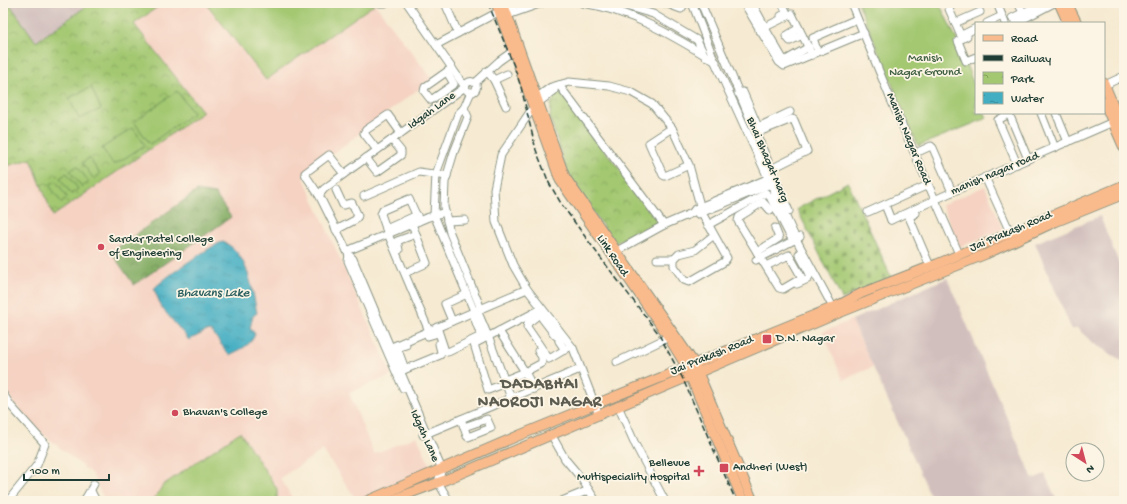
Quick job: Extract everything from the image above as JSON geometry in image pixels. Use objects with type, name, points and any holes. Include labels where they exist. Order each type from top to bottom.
[{"type":"main road","points":[[1057,3],[1067,22]]},
{"type":"main road","points":[[1067,3],[1076,22]]},
{"type":"main road","name":"Link Road","points":[[503,8],[536,102],[560,180],[614,252],[672,336],[690,365],[753,501]]},
{"type":"main road","points":[[1105,86],[1124,131]]},
{"type":"main road","points":[[1105,104],[1124,148]]},
{"type":"main road","name":"Jai Prakash Road","points":[[389,501],[438,482],[695,374],[838,309],[862,293],[1124,185]]},
{"type":"main road","name":"Jai Prakash Road","points":[[367,501],[594,404],[690,365],[986,254],[1055,222],[1124,194]]},
{"type":"main road","name":"Link Road","points":[[695,374],[743,501]]},
{"type":"street","points":[[380,3],[385,3]]},
{"type":"street","points":[[407,3],[436,45],[449,70],[466,87],[468,91],[471,92]]},
{"type":"street","points":[[445,3],[458,33]]},
{"type":"street","points":[[436,45],[503,8],[521,3]]},
{"type":"street","points":[[503,8],[542,3]]},
{"type":"street","points":[[582,3],[600,6],[664,30],[728,70]]},
{"type":"street","points":[[615,3],[653,14],[697,40],[705,56]]},
{"type":"street","points":[[665,3],[681,9],[686,3]]},
{"type":"street","points":[[614,252],[664,225],[692,213],[695,209],[701,210],[773,180],[716,62],[708,33],[692,3]]},
{"type":"street","name":"Bhai Bhagat Marg","points":[[701,3],[708,33],[728,70],[738,93],[748,106],[756,130],[761,153],[771,169],[773,180],[796,238]]},
{"type":"street","points":[[744,3],[783,59],[786,60],[812,47]]},
{"type":"street","points":[[752,3],[761,28],[782,65],[787,66],[864,33]]},
{"type":"street","points":[[761,28],[786,13],[782,3]]},
{"type":"street","name":"Manish Nagar Road","points":[[850,3],[928,185],[933,202],[959,254]]},
{"type":"street","points":[[956,3],[951,5],[949,9],[962,35],[975,28]]},
{"type":"street","points":[[997,3],[1003,21]]},
{"type":"street","points":[[1018,3],[1026,8]]},
{"type":"street","points":[[1014,20],[1026,8],[1042,3]]},
{"type":"street","points":[[1014,20],[1057,3]]},
{"type":"street","points":[[955,23],[980,12]]},
{"type":"street","points":[[761,28],[791,14],[802,35],[812,47]]},
{"type":"street","points":[[812,55],[813,38],[857,19]]},
{"type":"street","points":[[799,28],[786,36],[790,41],[802,35]]},
{"type":"street","points":[[975,32],[958,41],[966,61],[975,57]]},
{"type":"street","points":[[475,83],[487,71],[517,48]]},
{"type":"street","points":[[487,71],[494,80],[506,106]]},
{"type":"street","points":[[494,80],[507,74]]},
{"type":"street","points":[[1105,84],[1124,76]]},
{"type":"street","points":[[466,87],[470,81],[475,83]]},
{"type":"street","points":[[599,415],[580,370],[565,342],[549,323],[543,311],[527,289],[513,265],[496,222],[494,189],[501,155],[536,102],[551,87],[570,82],[609,86],[631,92],[652,104],[672,128],[689,165],[701,210],[708,225],[727,256],[724,262],[688,282],[684,280],[674,266],[674,259]]},
{"type":"street","points":[[475,83],[476,90],[471,92],[464,108],[458,114],[436,174],[434,215],[466,292],[488,336],[511,398]]},
{"type":"street","points":[[557,86],[649,199],[664,225]]},
{"type":"street","name":"Idgah Lane","points":[[402,374],[388,348],[373,311],[348,261],[348,253],[319,195],[324,189],[400,131],[466,87]]},
{"type":"street","points":[[433,331],[445,351],[448,352],[481,336],[473,286],[450,233],[444,201],[447,176],[454,152],[468,117],[464,108]]},
{"type":"street","points":[[756,130],[790,112]]},
{"type":"street","points":[[1040,114],[1055,148]]},
{"type":"street","points":[[1056,114],[1068,142]]},
{"type":"street","points":[[382,142],[376,149],[364,133],[387,115],[400,131]]},
{"type":"street","points":[[1016,162],[998,120],[1008,115],[1027,157]]},
{"type":"street","points":[[756,130],[792,119],[794,120],[807,151],[771,169]]},
{"type":"street","name":"manish nagar road","points":[[933,202],[1027,157],[1055,148],[1113,122]]},
{"type":"street","points":[[672,128],[649,143],[663,174],[665,176],[689,165]]},
{"type":"street","points":[[366,158],[377,172],[401,155],[401,152],[391,138]]},
{"type":"street","points":[[920,151],[931,146],[933,148],[952,192]]},
{"type":"street","points":[[319,195],[306,176],[306,172],[329,155],[344,174]]},
{"type":"street","points":[[364,196],[419,172],[447,176]]},
{"type":"street","name":"manish nagar road","points":[[985,177],[1010,232]]},
{"type":"street","points":[[868,212],[928,185]]},
{"type":"street","points":[[336,190],[343,205],[352,204],[358,216],[355,220],[336,230]]},
{"type":"street","points":[[708,225],[766,193],[769,194],[838,309]]},
{"type":"street","points":[[402,374],[440,355],[441,352],[407,272],[387,232],[381,212],[407,199],[412,202],[416,220],[416,234],[427,263],[407,272]]},
{"type":"street","points":[[766,266],[789,255],[801,276],[800,278],[781,288],[758,257],[738,219],[741,215],[763,202],[766,203],[770,210]]},
{"type":"street","points":[[885,205],[891,219],[914,208],[933,202]]},
{"type":"street","points":[[930,266],[909,216],[933,202]]},
{"type":"street","points":[[348,253],[387,232],[416,220],[445,212]]},
{"type":"street","points":[[447,221],[465,220]]},
{"type":"street","points":[[758,257],[779,238],[775,228]]},
{"type":"street","points":[[407,272],[396,242],[416,234]]},
{"type":"street","points":[[657,259],[674,259],[679,254],[695,250],[714,235]]},
{"type":"street","points":[[758,257],[796,238]]},
{"type":"street","points":[[777,294],[809,277],[810,274],[796,238]]},
{"type":"street","points":[[457,271],[466,267]]},
{"type":"street","points":[[452,321],[445,304],[466,292],[473,286]]},
{"type":"street","points":[[388,348],[433,331],[452,321],[527,289]]},
{"type":"street","points":[[520,320],[543,360],[537,367],[490,390],[486,387],[474,346],[476,342],[520,320],[543,311]]},
{"type":"street","points":[[543,311],[528,323],[527,327],[549,359],[565,342]]},
{"type":"street","points":[[499,331],[534,389]]},
{"type":"street","points":[[617,362],[672,336]]},
{"type":"street","points":[[397,355],[399,348],[406,344]]},
{"type":"street","name":"Idgah Lane","points":[[388,348],[397,355],[402,374],[425,434],[440,465],[440,469]]},
{"type":"street","points":[[425,434],[580,370]]},
{"type":"street","points":[[3,394],[11,406],[45,444],[37,465],[8,501]]},
{"type":"street","points":[[618,406],[636,446],[665,501]]},
{"type":"street","points":[[461,419],[464,427]]},
{"type":"street","points":[[551,434],[565,459],[596,501]]},
{"type":"street","points":[[440,469],[438,482],[450,501]]},
{"type":"street","points":[[84,501],[93,488],[96,501]]},
{"type":"street","points":[[562,501],[589,490]]},
{"type":"shaded area","points":[[3,3],[9,3],[36,42],[91,3],[206,3],[266,80],[375,4],[432,79],[303,176],[392,375],[349,393],[374,454],[417,436],[431,468],[357,501],[323,450],[280,478],[294,500],[291,501],[105,501],[92,474],[43,434],[13,403],[3,384]]},
{"type":"shaded area","points":[[9,3],[91,3],[36,42]]},
{"type":"shaded area","points":[[985,186],[1003,229],[959,247],[942,205]]},
{"type":"shaded area","points":[[1100,216],[1120,266],[1124,265],[1124,362],[1093,343],[1077,328],[1072,330],[1035,243]]},
{"type":"shaded area","points":[[947,278],[1033,479],[1045,474],[1057,501],[933,501],[852,320]]},
{"type":"shaded area","points":[[852,320],[873,367],[843,380],[823,332]]},
{"type":"green space","points":[[3,3],[9,3],[36,42],[91,3],[163,3],[134,24],[203,112],[53,216],[31,159],[3,167]]},
{"type":"green space","points":[[206,3],[374,3],[375,4],[266,80]]},
{"type":"green space","name":"Manish Nagar Ground","points":[[858,3],[939,3],[957,40],[975,87],[975,114],[985,114],[987,118],[918,146]]},
{"type":"green space","points":[[91,87],[101,109],[79,119],[69,98]]},
{"type":"green space","points":[[177,91],[193,113],[150,144],[134,122]]},
{"type":"green space","points":[[557,91],[559,91],[662,224],[614,243],[567,173],[550,117],[551,104]]},
{"type":"green space","points":[[133,128],[145,145],[114,165],[102,148]]},
{"type":"green space","points":[[89,158],[100,174],[94,179],[82,163]]},
{"type":"green space","points":[[77,166],[89,182],[82,187],[70,171]]},
{"type":"green space","points":[[67,173],[78,189],[71,194],[60,178]]},
{"type":"green space","points":[[56,181],[67,197],[61,202],[49,185]]},
{"type":"green space","points":[[848,182],[891,277],[842,299],[797,209]]},
{"type":"green space","points":[[197,191],[215,194],[231,217],[134,285],[111,252]]},
{"type":"green space","points":[[240,432],[277,489],[277,501],[153,501],[163,485]]},
{"type":"water","name":"Bhavans Lake","points":[[223,242],[238,254],[248,272],[257,313],[253,316],[250,328],[255,334],[251,342],[229,355],[212,332],[207,331],[189,340],[162,308],[154,289],[166,278],[187,263]]},
{"type":"railway","points":[[488,3],[514,66],[521,87],[536,150],[549,183],[562,205],[658,333],[682,377],[736,501]]},
{"type":"place","name":"Sardar Patel College of Engineering","points":[[101,247]]},
{"type":"place","name":"D.N. Nagar","points":[[767,339]]},
{"type":"place","name":"Bhavan's College","points":[[175,413]]},
{"type":"place","name":"Andheri (West)","points":[[724,468]]},
{"type":"place","name":"Bellevue Multispeciality Hospital","points":[[699,471]]},
{"type":"district","name":"DADABHAI NAOROJI NAGAR","points":[[540,394]]}]
